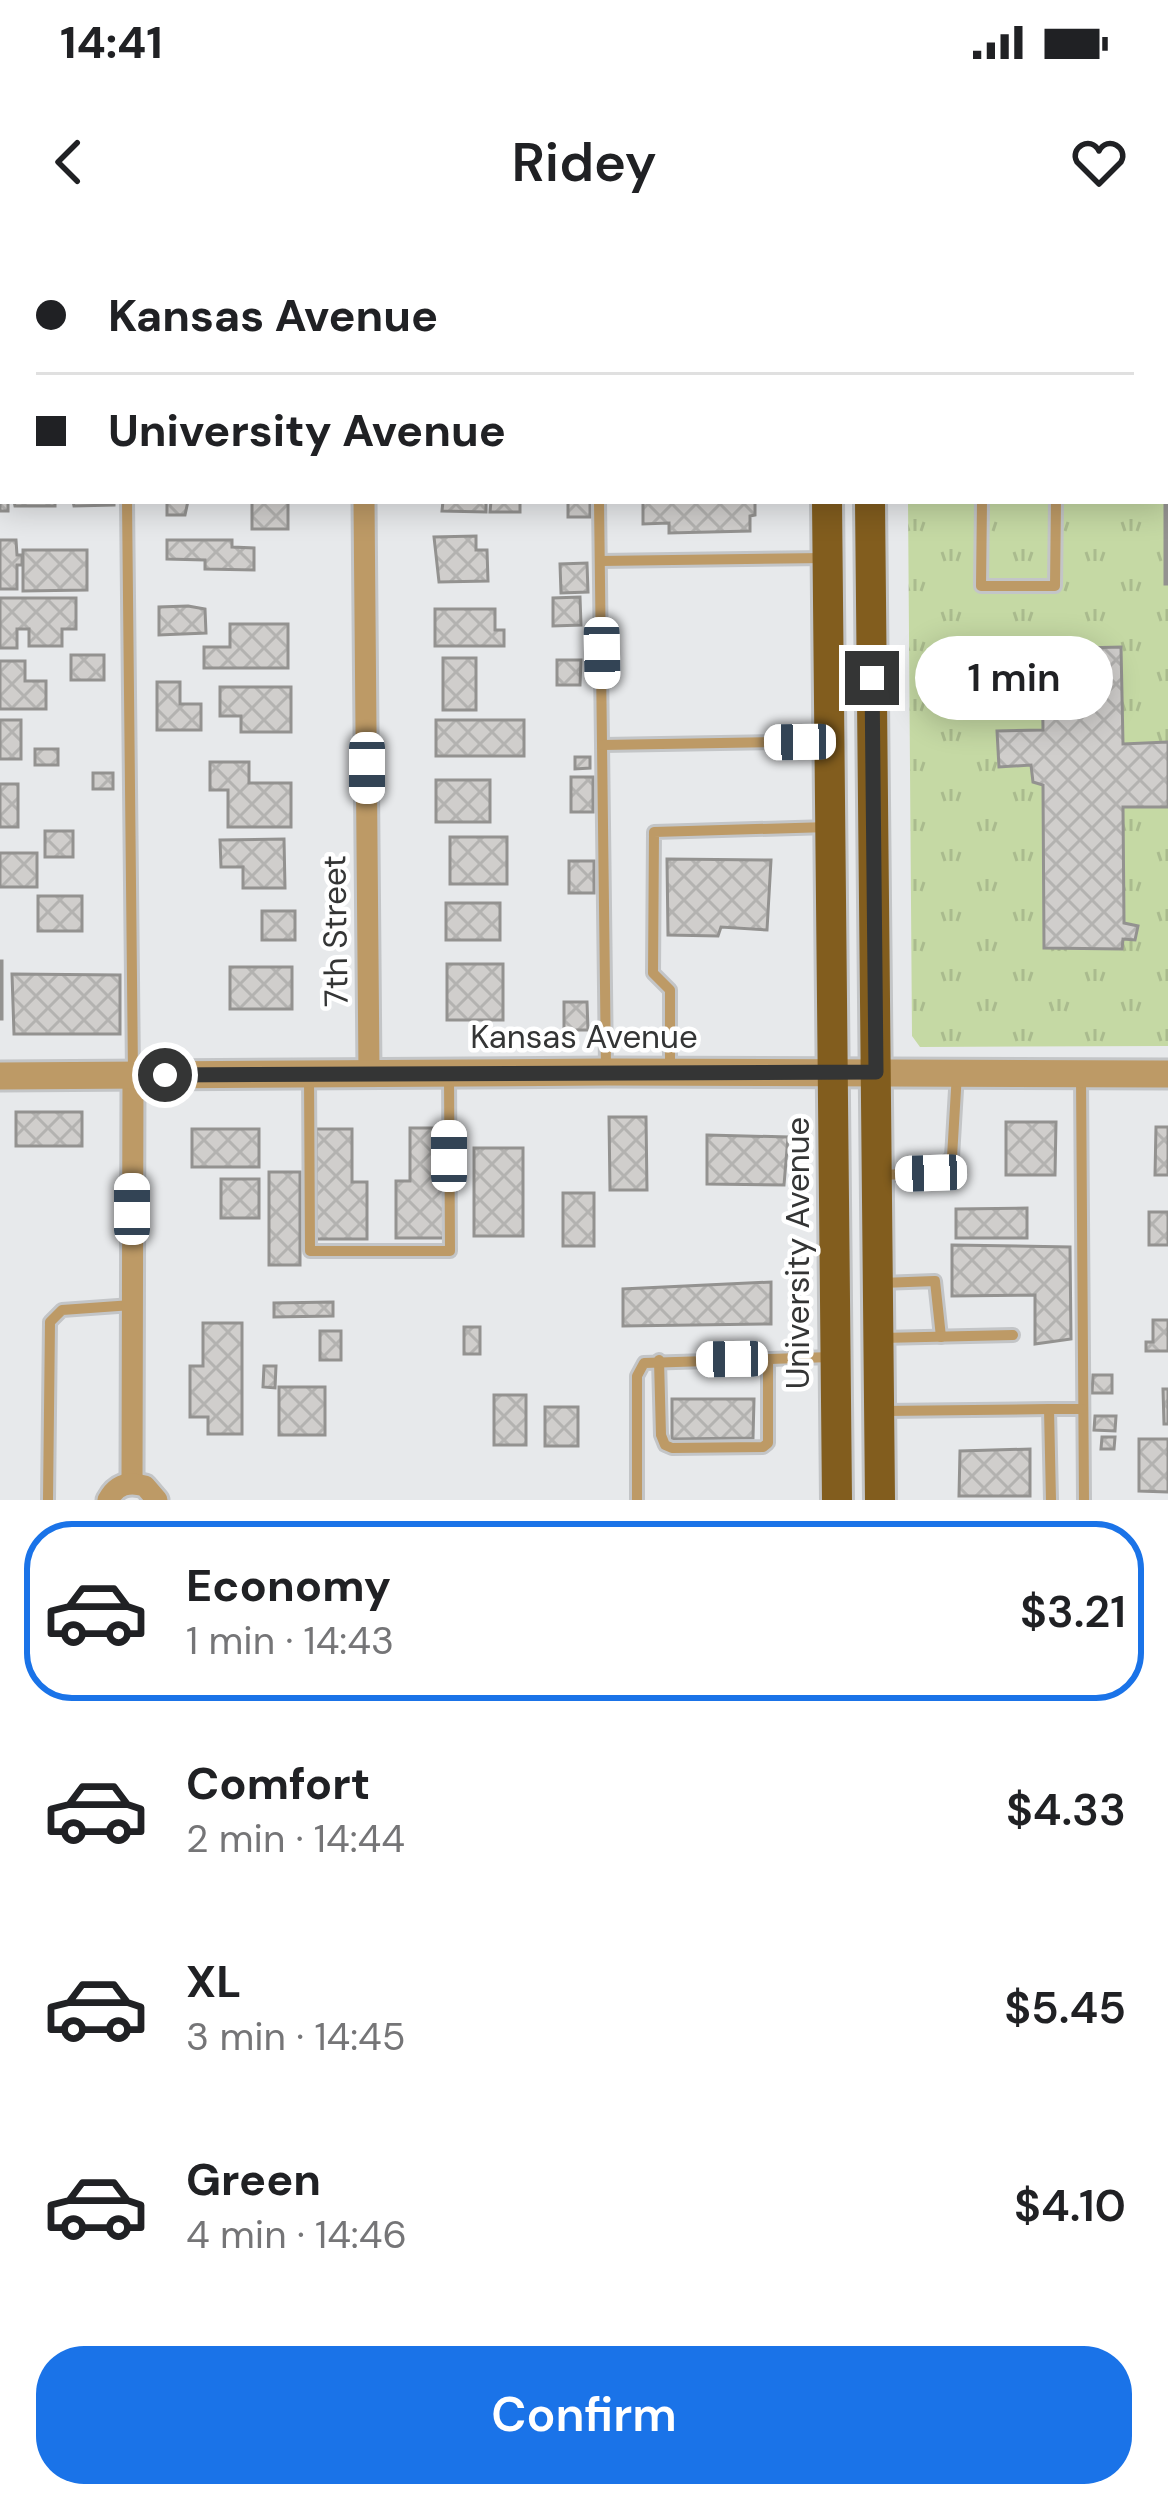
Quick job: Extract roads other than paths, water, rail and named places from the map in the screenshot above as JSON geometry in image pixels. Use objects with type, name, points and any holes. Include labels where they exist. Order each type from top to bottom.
[{"type":"main road","name":"University Avenue","points":[[827,504],[837,1500]]},
{"type":"main road","points":[[870,504],[880,1500]]},
{"type":"main road","points":[[835,1422],[849,1437],[854,1500]]},
{"type":"street","name":"7th Street","points":[[364,504],[370,1072]]},
{"type":"street","name":"Kansas Avenue","points":[[0,1076],[1168,1074]]},
{"type":"street","points":[[132,1483],[133,1075]]},
{"type":"street","points":[[108,1500],[120,1486],[132,1483],[145,1486],[157,1500]]},
{"type":"lane","points":[[127,504],[133,1075]]},
{"type":"lane","points":[[599,504],[606,1072]]},
{"type":"lane","points":[[982,504],[981,586],[1054,586],[1056,504]]},
{"type":"lane","points":[[600,561],[828,558]]},
{"type":"lane","points":[[603,746],[831,741]]},
{"type":"lane","points":[[670,1072],[670,990],[653,974],[653,832],[832,827]]},
{"type":"lane","points":[[310,1072],[310,1251],[450,1251],[449,1072]]},
{"type":"lane","points":[[877,1175],[931,1173],[952,1157],[957,1072]]},
{"type":"lane","points":[[1081,1073],[1084,1500]]},
{"type":"lane","points":[[877,1283],[935,1281],[940,1337]]},
{"type":"lane","points":[[48,1500],[50,1322],[62,1310],[132,1305]]},
{"type":"lane","points":[[878,1338],[1013,1335]]},
{"type":"lane","points":[[638,1500],[637,1376],[644,1363],[835,1357]]},
{"type":"lane","points":[[659,1360],[661,1435],[672,1448],[768,1443],[768,1359]]},
{"type":"lane","points":[[1049,1409],[1051,1500]]},
{"type":"lane","points":[[878,1411],[1082,1409]]}]
